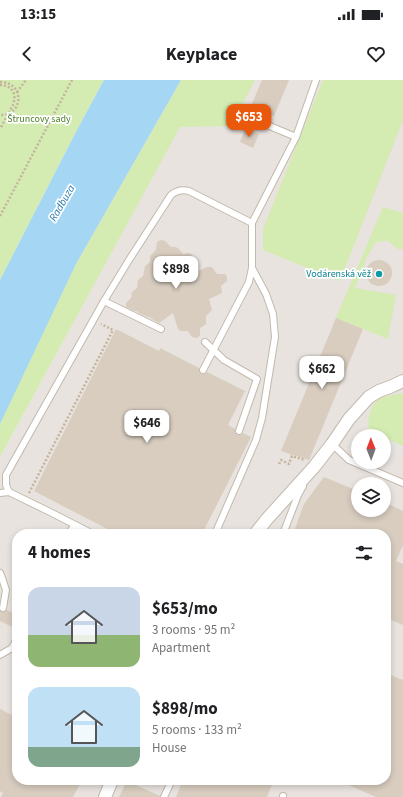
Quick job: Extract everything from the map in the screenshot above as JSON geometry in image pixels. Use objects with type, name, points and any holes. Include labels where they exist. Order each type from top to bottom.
[{"type":"street","points":[[390,388],[403,381]]},
{"type":"street","points":[[259,529],[314,467],[349,420],[369,397],[379,391],[403,386]]},
{"type":"street","points":[[105,797],[110,785]]},
{"type":"lane","points":[[203,370],[248,282],[252,268],[252,223],[296,137],[316,80]]},
{"type":"lane","points":[[253,119],[296,137]]},
{"type":"lane","points":[[9,492],[6,485],[6,475],[128,260],[171,195],[179,190],[190,190],[252,223]]},
{"type":"lane","points":[[218,529],[256,440],[262,418],[275,337],[273,314],[266,294],[252,268]]},
{"type":"lane","points":[[104,301],[160,329]]},
{"type":"lane","points":[[205,342],[224,360],[257,379],[239,431]]},
{"type":"lane","points":[[332,444],[349,460],[403,482]]},
{"type":"lane","points":[[286,529],[298,495],[314,467]]},
{"type":"lane","points":[[0,493],[9,492],[83,529]]},
{"type":"lane","points":[[72,529],[75,525]]},
{"type":"lane","points":[[0,573],[6,590],[3,608]]},
{"type":"lane","points":[[0,655],[12,648]]},
{"type":"lane","points":[[164,797],[170,785]]},
{"type":"path","points":[[18,92],[26,80]]},
{"type":"path","points":[[0,216],[72,80]]},
{"type":"path","points":[[0,82],[8,81],[18,92],[19,100],[16,108],[12,112],[7,115],[0,115]]},
{"type":"path","points":[[0,85],[11,88],[15,96],[15,101],[0,129]]},
{"type":"path","points":[[26,500],[113,330],[93,321]]},
{"type":"shaded area","points":[[205,80],[403,80],[403,797],[0,797],[0,457]]},
{"type":"shaded area","points":[[391,441],[403,446],[403,457],[391,452]]},
{"type":"green space","name":"Štruncovy sady","points":[[0,80],[104,80],[0,280]]},
{"type":"green space","points":[[181,80],[255,80],[231,126],[180,127],[0,457],[0,424],[2,418],[76,264]]},
{"type":"green space","points":[[323,80],[403,80],[403,120],[340,281],[263,250],[263,229]]},
{"type":"green space","points":[[383,207],[403,213],[403,249],[398,249],[388,241],[376,242],[367,257],[355,288],[396,295],[388,339],[336,318]]},
{"type":"green space","points":[[403,393],[403,446],[391,441],[391,429],[369,429],[368,422],[372,407],[378,400],[390,395]]},
{"type":"water","name":"Radbuza","points":[[104,80],[181,80],[76,264],[0,424],[0,280]]},
{"type":"building","points":[[262,80],[289,80],[274,116],[251,106]]},
{"type":"building","points":[[245,129],[259,134],[253,148],[240,142]]},
{"type":"building","points":[[161,240],[165,241],[171,247],[178,248],[183,254],[188,253],[193,256],[194,273],[207,267],[212,267],[217,274],[225,274],[227,277],[227,281],[221,286],[222,293],[209,299],[212,310],[206,316],[206,324],[200,328],[200,335],[197,338],[192,337],[188,331],[181,331],[178,329],[173,313],[159,323],[150,317],[126,307],[126,303],[131,298],[132,292],[137,288],[138,280],[143,276],[145,266],[150,262],[150,256],[156,250],[157,242]]},
{"type":"building","name":"Vodárenská věž","points":[[379,260],[388,264],[392,273],[388,282],[379,286],[370,282],[366,273],[370,264]]},
{"type":"building","points":[[336,318],[363,329],[309,460],[281,451]]},
{"type":"building","points":[[116,329],[159,351],[160,348],[199,368],[199,372],[201,374],[205,374],[207,372],[245,391],[228,425],[235,429],[237,435],[243,433],[251,437],[205,529],[107,529],[34,491]]},
{"type":"building","points":[[324,477],[351,488],[351,517],[391,517],[391,505],[403,511],[403,545],[396,561],[403,564],[403,625],[391,620],[391,529],[295,529],[304,504]]},
{"type":"building","points":[[7,610],[12,612],[12,627],[0,621],[0,611],[4,612]]},
{"type":"building","points":[[391,675],[403,680],[403,797],[376,797],[348,785],[391,785]]},
{"type":"building","points":[[0,709],[12,715],[12,785],[79,785],[73,797],[1,797],[3,793],[0,791]]},
{"type":"building","points":[[125,785],[136,785],[160,796],[160,797],[119,797]]},
{"type":"building","points":[[181,785],[272,785],[267,797],[176,797]]},
{"type":"place","name":"Vodárenská věž","points":[[379,274]]}]
